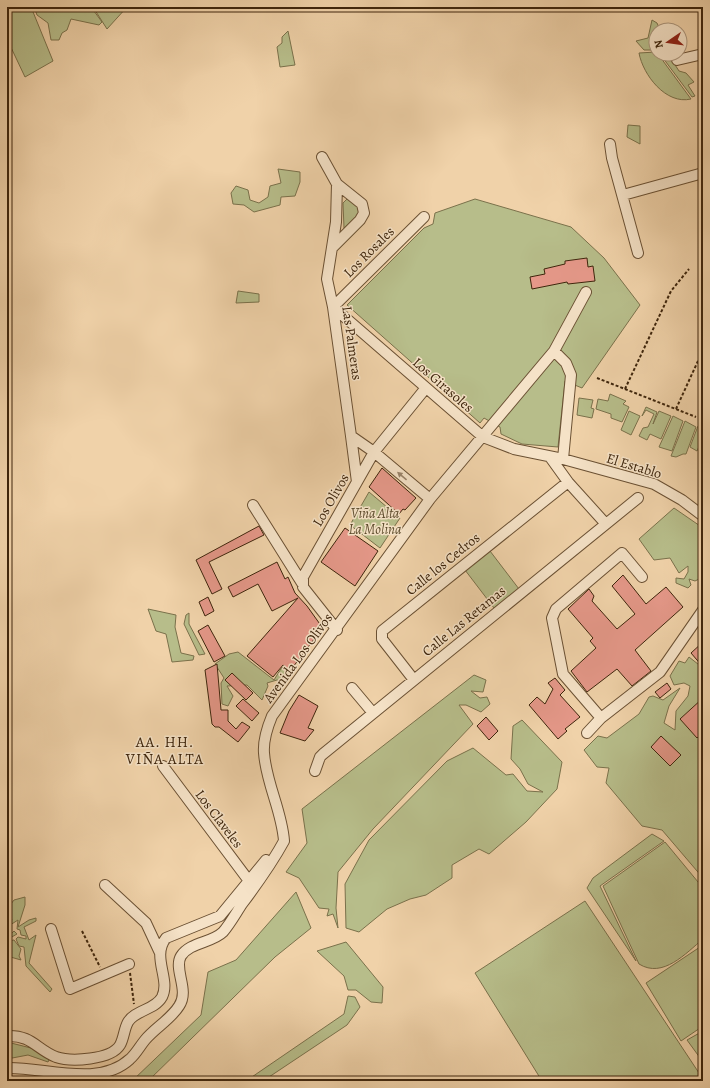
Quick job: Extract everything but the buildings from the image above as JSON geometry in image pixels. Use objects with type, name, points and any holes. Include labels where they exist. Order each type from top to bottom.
[{"type":"street","points":[[688,57],[703,54]]},
{"type":"street","points":[[610,144],[612,158],[638,253]]},
{"type":"street","name":"Las Palmeras","points":[[322,157],[337,184],[337,211],[333,247],[327,274],[333,307],[357,482]]},
{"type":"street","points":[[623,195],[703,173]]},
{"type":"street","points":[[333,247],[360,220],[364,212],[362,204],[337,184]]},
{"type":"street","name":"Los Rosales","points":[[333,307],[424,217]]},
{"type":"street","name":"Avenida Los Olivos","points":[[7,1068],[24,1068],[78,1076],[100,1074],[118,1067],[130,1059],[145,1040],[180,1006],[184,989],[180,966],[181,957],[186,951],[222,932],[251,884],[284,841],[283,827],[264,752],[265,733],[272,716],[337,630],[430,499],[554,351],[586,292]]},
{"type":"street","name":"Los Girasoles","points":[[333,307],[425,389],[483,437],[514,449],[550,457]]},
{"type":"street","points":[[554,351],[566,363],[571,375],[563,460]]},
{"type":"street","name":"Los Olivos","points":[[302,583],[303,577],[374,452],[425,389]]},
{"type":"street","points":[[351,436],[374,452],[430,499]]},
{"type":"street","points":[[550,457],[568,482],[605,524]]},
{"type":"street","name":"El Establo","points":[[550,457],[654,484],[682,500],[703,516]]},
{"type":"street","name":"Calle los Cedros","points":[[414,680],[382,639],[382,631],[568,482]]},
{"type":"street","name":"Calle Las Retamas","points":[[315,770],[320,757],[638,498]]},
{"type":"street","points":[[252,505],[302,583],[303,587],[337,630]]},
{"type":"street","points":[[601,718],[563,674],[552,618],[556,608],[622,553],[642,577]]},
{"type":"street","points":[[586,733],[601,718],[660,672],[703,610]]},
{"type":"street","points":[[352,688],[373,713]]},
{"type":"street","name":"Los Claveles","points":[[163,766],[251,884]]},
{"type":"street","points":[[7,1036],[25,1037],[56,1056],[87,1059],[106,1056],[120,1046],[128,1022],[136,1015],[157,1003],[162,996],[164,990],[160,953],[162,944],[166,938],[220,916],[251,884]]},
{"type":"street","points":[[106,885],[146,923],[160,953]]},
{"type":"street","points":[[51,929],[70,989],[129,964]]},
{"type":"path","points":[[625,389],[671,291],[689,269]]},
{"type":"path","points":[[676,409],[703,350]]},
{"type":"path","points":[[597,378],[696,417]]},
{"type":"path","points":[[82,931],[103,974]]},
{"type":"path","points":[[129,964],[136,1015]]},
{"type":"green space","points":[[7,7],[31,7],[53,61],[25,77],[7,39]]},
{"type":"green space","points":[[34,7],[91,7],[102,22],[99,25],[71,19],[67,30],[62,33],[59,40],[51,40],[48,23],[37,15]]},
{"type":"green space","points":[[93,7],[127,7],[107,29]]},
{"type":"green space","points":[[288,31],[295,65],[280,67],[277,47],[282,43],[282,37]]},
{"type":"green space","points":[[648,38],[648,50],[644,50],[636,41]]},
{"type":"green space","points":[[648,52],[648,62],[664,62],[691,99],[682,100],[673,97],[665,93],[657,86],[645,70],[639,53]]},
{"type":"green space","points":[[666,62],[673,62],[679,71],[686,73],[694,82],[688,85],[695,96],[692,97]]},
{"type":"green space","points":[[628,125],[640,126],[640,144],[627,137]]},
{"type":"green space","points":[[278,169],[300,172],[300,182],[295,196],[281,197],[280,205],[254,212],[244,205],[233,204],[231,193],[236,186],[248,190],[250,200],[259,203],[268,197],[270,186],[281,183]]},
{"type":"green space","points":[[349,197],[358,203],[360,216],[344,228],[343,203]]},
{"type":"green space","points":[[475,199],[571,227],[604,258],[640,305],[582,388],[565,381],[558,447],[522,444],[501,434],[500,427],[484,418],[480,423],[347,305],[424,228],[433,224],[435,213]]},
{"type":"green space","points":[[238,291],[259,294],[259,302],[236,303]]},
{"type":"green space","points":[[610,394],[626,401],[623,404],[629,407],[622,422],[611,418],[611,414],[596,409],[598,399],[608,401]]},
{"type":"green space","points":[[579,398],[593,400],[591,408],[594,409],[592,418],[577,415]]},
{"type":"green space","points":[[646,407],[657,412],[653,424],[659,411],[671,416],[661,439],[650,434],[647,440],[639,436],[643,428],[648,427],[654,414],[646,410],[642,416]]},
{"type":"green space","points":[[629,411],[640,416],[631,435],[621,430]]},
{"type":"green space","points":[[673,416],[683,421],[672,451],[659,447]]},
{"type":"green space","points":[[685,421],[696,427],[686,454],[676,457],[671,456]]},
{"type":"green space","points":[[698,426],[703,429],[703,437],[697,451],[690,447]]},
{"type":"green space","name":"Viña Alta La Molina","points":[[369,492],[400,518],[380,548],[350,525]]},
{"type":"green space","points":[[674,508],[703,528],[703,577],[695,581],[689,579],[691,585],[688,588],[676,583],[676,578],[684,579],[688,572],[688,566],[679,573],[670,558],[654,560],[639,539]]},
{"type":"green space","points":[[490,551],[519,589],[494,608],[465,570]]},
{"type":"green space","points":[[148,609],[176,615],[175,627],[181,653],[194,656],[193,660],[172,662],[166,634],[156,631]]},
{"type":"green space","points":[[189,613],[189,624],[205,654],[199,655],[184,624],[186,615]]},
{"type":"green space","points":[[238,652],[274,680],[282,667],[289,672],[280,681],[277,680],[267,683],[268,686],[262,700],[247,685],[227,686],[233,696],[228,706],[222,704],[221,683],[224,678],[215,664],[229,654]]},
{"type":"green space","points":[[689,657],[703,668],[703,878],[662,830],[642,826],[606,783],[609,768],[597,767],[584,750],[598,736],[607,738],[639,714],[649,697],[653,696],[663,700],[680,688],[669,706],[664,723],[675,730],[676,711],[688,696],[690,686],[684,683],[674,685],[670,676],[679,661],[685,663]]},
{"type":"green space","points":[[474,675],[486,680],[483,692],[471,691],[480,698],[487,697],[490,704],[481,712],[466,705],[459,705],[473,724],[373,829],[338,872],[336,908],[338,928],[333,914],[327,916],[329,909],[319,908],[299,878],[286,872],[307,843],[302,809]]},
{"type":"green space","points":[[522,720],[562,762],[557,789],[526,822],[489,854],[479,849],[452,865],[452,878],[426,895],[410,899],[387,909],[359,932],[346,928],[345,884],[369,840],[447,761],[473,748],[506,775],[513,774],[527,791],[543,792],[528,784],[520,769],[511,759],[513,726]]},
{"type":"green space","points":[[652,834],[664,841],[600,886],[636,961],[587,888],[593,878]]},
{"type":"green space","points":[[665,842],[703,888],[703,939],[674,962],[657,968],[648,968],[639,964],[603,886]]},
{"type":"green space","points":[[296,892],[311,928],[275,957],[148,1081],[132,1081],[201,1015],[208,972],[236,960]]},
{"type":"green space","points":[[25,897],[25,905],[18,927],[29,920],[36,918],[36,921],[24,927],[29,940],[36,935],[29,963],[52,989],[50,992],[26,966],[24,947],[19,946],[16,939],[18,937],[26,939],[26,936],[21,935],[20,930],[17,929],[18,920],[7,927],[7,923],[12,920],[7,909],[14,900]]},
{"type":"green space","points":[[585,901],[703,1081],[542,1081],[475,973]]},
{"type":"green space","points":[[7,928],[11,934],[14,931],[17,934],[10,938],[9,941],[14,940],[21,949],[19,956],[21,960],[7,956]]},
{"type":"green space","points":[[346,942],[383,987],[382,1003],[371,1002],[356,990],[348,990],[344,976],[317,951]]},
{"type":"green space","points":[[703,945],[703,1026],[681,1041],[646,983]]},
{"type":"green space","points":[[348,996],[355,997],[360,1007],[347,1025],[263,1081],[246,1081],[344,1014]]},
{"type":"green space","points":[[703,1031],[703,1062],[687,1040]]},
{"type":"green space","points":[[11,1043],[31,1048],[50,1058],[48,1062],[28,1055],[7,1059],[7,1044]]},
{"type":"district","name":"AA. HH. VIÑA ALTA","points":[[165,750]]}]
